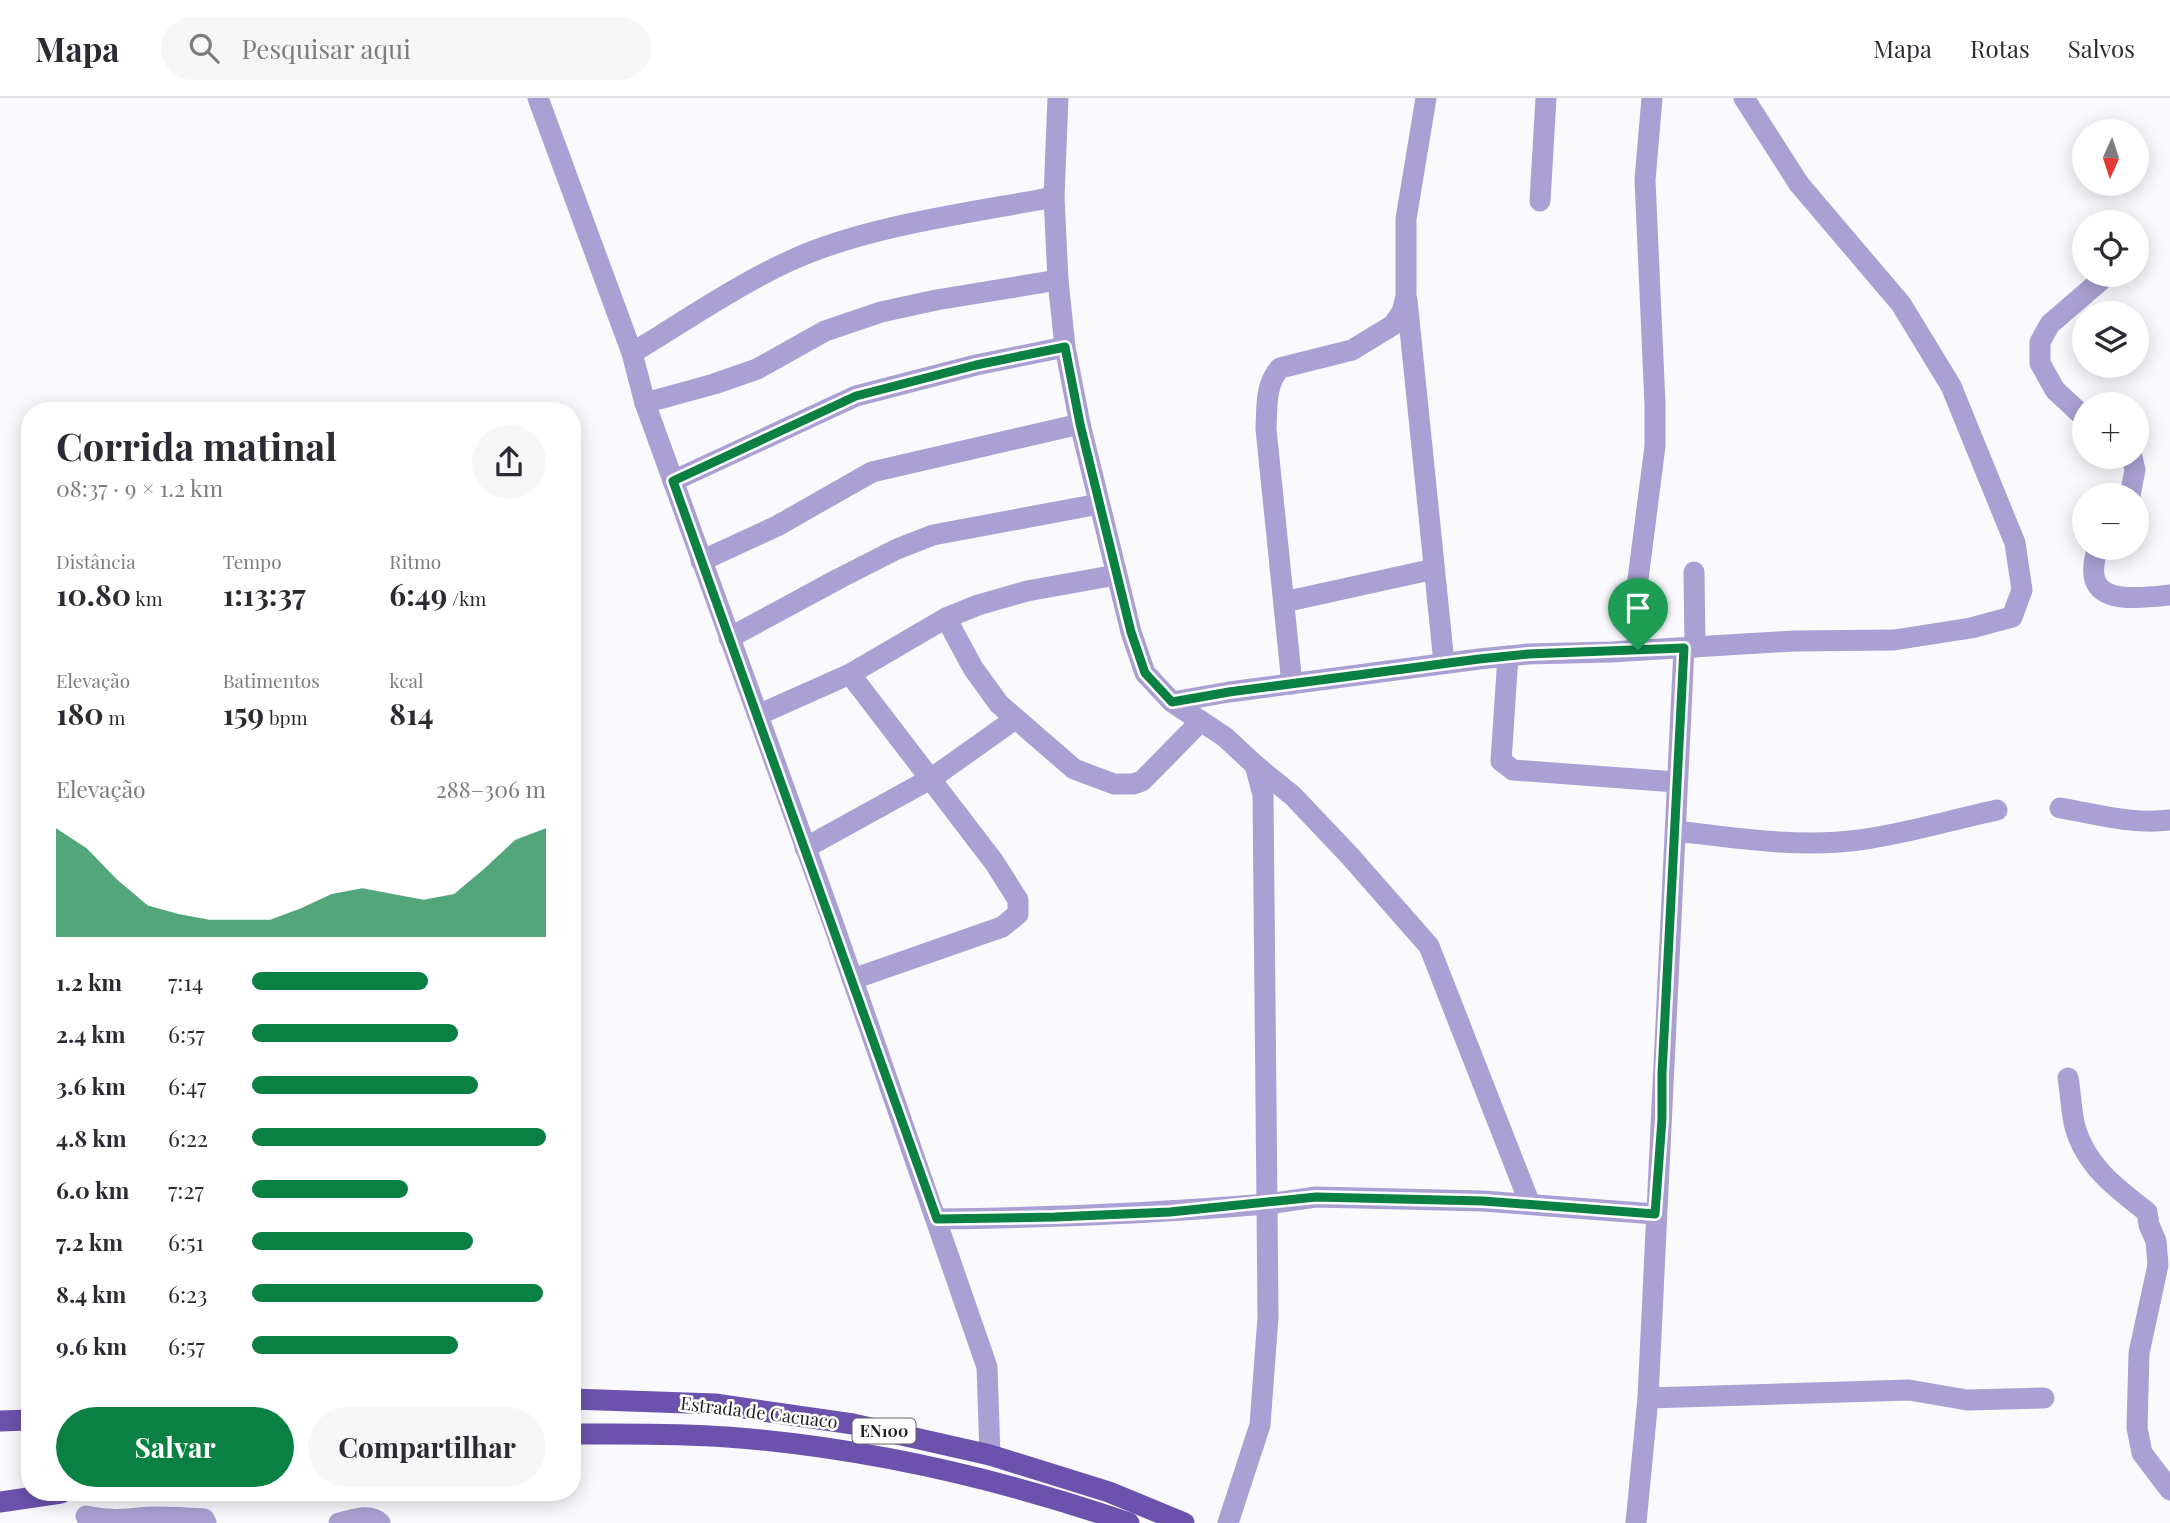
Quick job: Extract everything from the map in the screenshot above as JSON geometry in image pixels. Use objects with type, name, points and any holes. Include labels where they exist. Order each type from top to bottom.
[{"type":"main road","name":"Estrada de Cacuaco","points":[[581,1399],[715,1405],[853,1424],[990,1455],[1109,1492],[1184,1523]]},
{"type":"main road","points":[[0,1421],[21,1420]]},
{"type":"main road","name":"Estrada de Cacuaco","points":[[581,1434],[727,1437],[813,1447],[988,1481],[1129,1523]]},
{"type":"main road","points":[[0,1502],[21,1499]]},
{"type":"street","points":[[538,98],[632,353],[645,403],[853,979],[987,1367],[990,1455]]},
{"type":"street","points":[[1058,98],[1054,197],[1065,347],[1080,424],[1116,575],[1145,673],[1172,702],[1225,737],[1293,796],[1429,946],[1530,1204]]},
{"type":"street","points":[[1426,98],[1406,219],[1406,297],[1444,663]]},
{"type":"street","points":[[1541,201],[1546,98]]},
{"type":"street","points":[[1638,650],[1638,576],[1654,446],[1655,404],[1645,180],[1652,98]]},
{"type":"street","points":[[1172,702],[1229,692],[1508,656],[1794,641],[1894,640],[1971,628],[2012,617],[2022,590],[2015,543],[1951,386],[1901,304],[1799,184],[1744,98]]},
{"type":"street","points":[[632,353],[796,258],[855,237],[1054,197]]},
{"type":"street","points":[[645,403],[757,369],[825,331],[881,312],[1058,280]]},
{"type":"street","points":[[2072,406],[2055,390],[2040,363],[2040,342],[2050,324],[2093,287]]},
{"type":"street","points":[[1292,684],[1266,429],[1269,387],[1274,374],[1280,368],[1352,350],[1393,325],[1402,312],[1406,297]]},
{"type":"street","points":[[673,481],[856,396],[976,365],[1065,347]]},
{"type":"street","points":[[701,561],[777,526],[872,472],[1080,424]]},
{"type":"street","points":[[729,638],[897,549],[933,535],[1099,504]]},
{"type":"street","points":[[2095,560],[2092,572],[2095,585],[2107,593],[2138,597],[2170,595]]},
{"type":"street","points":[[1284,602],[1434,569]]},
{"type":"street","points":[[1636,1523],[1648,1398],[1676,831],[1676,782],[1694,572]]},
{"type":"street","points":[[758,715],[850,674],[946,618],[1003,597],[1116,575]]},
{"type":"street","points":[[946,618],[973,668],[999,704],[1074,769],[1114,784],[1142,781],[1200,721]]},
{"type":"street","points":[[1508,656],[1501,761],[1505,766],[1521,770],[1676,782]]},
{"type":"street","points":[[850,674],[932,778],[994,862],[1018,901],[1018,914],[1002,927],[853,979]]},
{"type":"street","points":[[805,848],[932,778],[1015,719]]},
{"type":"street","points":[[1228,1523],[1260,1425],[1268,1317],[1263,795],[1255,765]]},
{"type":"street","points":[[2060,808],[2118,819],[2154,822],[2170,820]]},
{"type":"street","points":[[1676,831],[1786,842],[1860,840],[1997,810]]},
{"type":"street","points":[[2068,1078],[2075,1127],[2088,1156],[2104,1178],[2147,1212],[2156,1241],[2158,1265],[2139,1353],[2137,1429],[2142,1453],[2170,1490]]},
{"type":"street","points":[[937,1219],[1170,1212],[1316,1197],[1530,1204],[1655,1214]]},
{"type":"street","points":[[1648,1398],[1909,1390],[1967,1400],[2044,1398]]},
{"type":"street","points":[[86,1516],[106,1521],[156,1517],[210,1522]]},
{"type":"street","points":[[339,1523],[367,1517],[380,1523]]},
{"type":"route","points":[[1065,347],[1080,424],[1131,632],[1145,673],[1172,702],[1479,659],[1528,654],[1638,650],[1684,648],[1662,1119],[1655,1214],[1483,1201],[1316,1197],[1170,1212],[937,1219],[673,481],[856,396],[976,365],[1065,347]]}]
